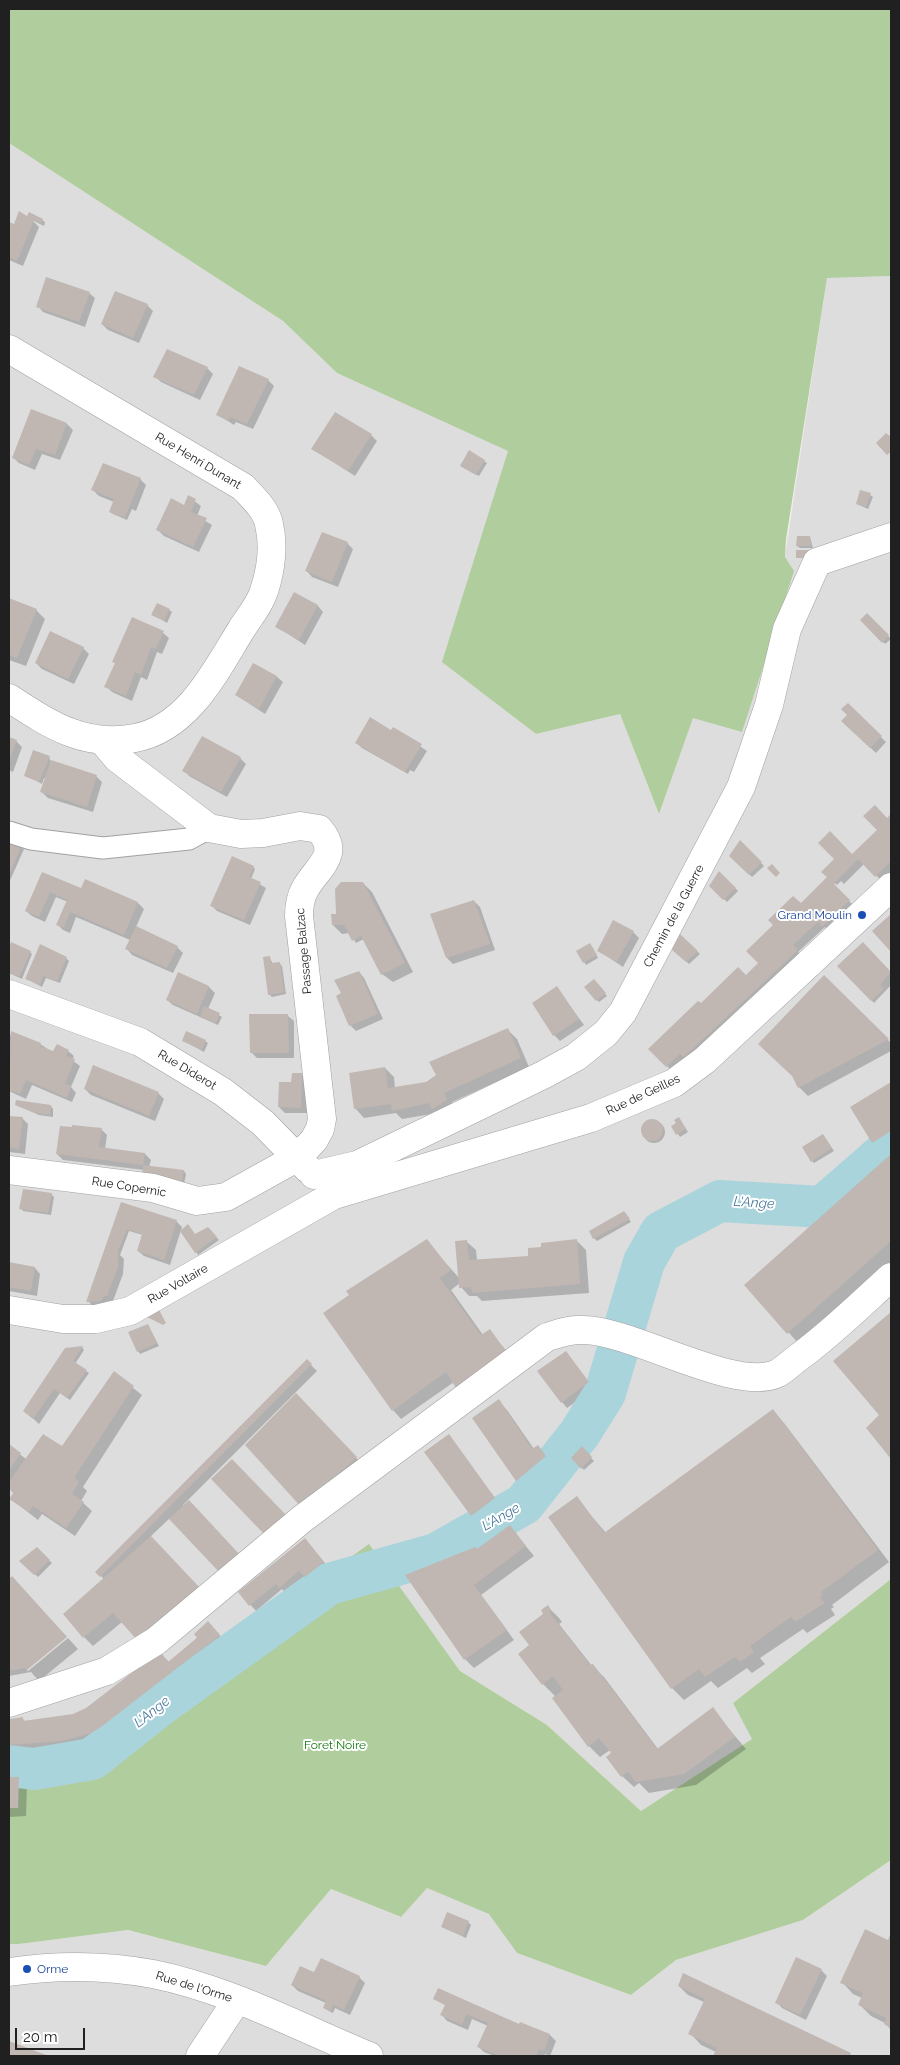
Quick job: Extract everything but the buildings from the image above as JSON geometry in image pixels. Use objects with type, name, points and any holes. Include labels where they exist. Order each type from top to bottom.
[{"type":"street","name":"Rue Henri Dunant","points":[[9,349],[242,487],[259,504],[269,523],[271,558],[264,593],[203,691],[166,727],[136,738],[102,741]]},
{"type":"street","name":"Chemin de la Guerre","points":[[306,1166],[357,1165],[534,1080],[576,1057],[606,1033],[623,1012],[741,787],[770,705],[787,629],[817,562],[891,537]]},
{"type":"street","points":[[9,698],[58,729],[102,741]]},
{"type":"street","name":"Passage Balzac","points":[[102,741],[117,758],[209,828],[241,834],[263,833],[300,826],[319,829],[326,837],[329,847],[327,858],[304,890],[299,903],[322,1119],[306,1166]]},
{"type":"street","points":[[9,832],[31,839],[103,848],[189,838],[209,828]]},
{"type":"street","name":"Rue de Geilles","points":[[334,1195],[591,1118],[674,1083],[705,1060],[891,887]]},
{"type":"street","name":"Rue Diderot","points":[[9,994],[140,1042],[223,1092],[263,1123],[334,1195]]},
{"type":"street","name":"Rue Copernic","points":[[9,1170],[153,1188],[197,1201],[226,1196],[306,1166]]},
{"type":"street","name":"Rue Voltaire","points":[[9,1310],[63,1319],[96,1319],[130,1311],[334,1195]]},
{"type":"street","points":[[9,1703],[107,1671],[156,1641],[302,1519],[547,1337],[568,1330],[586,1330],[607,1334],[737,1375],[760,1378],[778,1372],[818,1343],[891,1277]]},
{"type":"street","name":"Rue de l'Orme","points":[[9,1972],[85,1966],[154,1974],[237,2000],[369,2056]]},
{"type":"street","points":[[200,2056],[237,2000]]},
{"type":"shaded area","points":[[9,143],[283,321],[337,373],[509,451],[443,662],[536,734],[620,714],[659,814],[693,717],[742,732],[785,557],[827,278],[891,276],[891,1579],[733,1703],[753,1739],[641,1811],[547,1725],[460,1671],[369,1545],[95,1740],[14,1759],[9,1758]]},
{"type":"shaded area","points":[[891,1860],[891,2056],[9,2056],[9,1944],[128,1930],[266,1966],[331,1889],[400,1917],[427,1888],[490,1914],[517,1953],[631,1995],[676,1960],[803,1920]]},
{"type":"green space","points":[[9,9],[891,9],[891,276],[827,278],[786,539],[785,557],[794,571],[742,732],[693,718],[659,814],[620,714],[536,734],[442,662],[508,451],[337,373],[283,321],[9,143]]},
{"type":"green space","name":"Foret Noire","points":[[369,1544],[460,1671],[547,1725],[641,1811],[752,1739],[733,1703],[891,1579],[891,1860],[803,1920],[676,1960],[631,1995],[517,1953],[489,1914],[427,1888],[401,1917],[331,1889],[266,1966],[128,1930],[9,1944],[9,1758],[15,1759],[95,1740]]},
{"type":"waterway","name":"L'Ange","points":[[9,1766],[34,1769],[92,1759],[159,1706],[329,1584],[436,1554],[524,1504],[580,1433],[605,1393],[644,1262],[661,1232],[720,1201],[822,1207],[891,1147]]},
{"type":"place","name":"Grand Moulin","points":[[862,915]]},
{"type":"place","name":"Orme","points":[[27,1969]]}]
